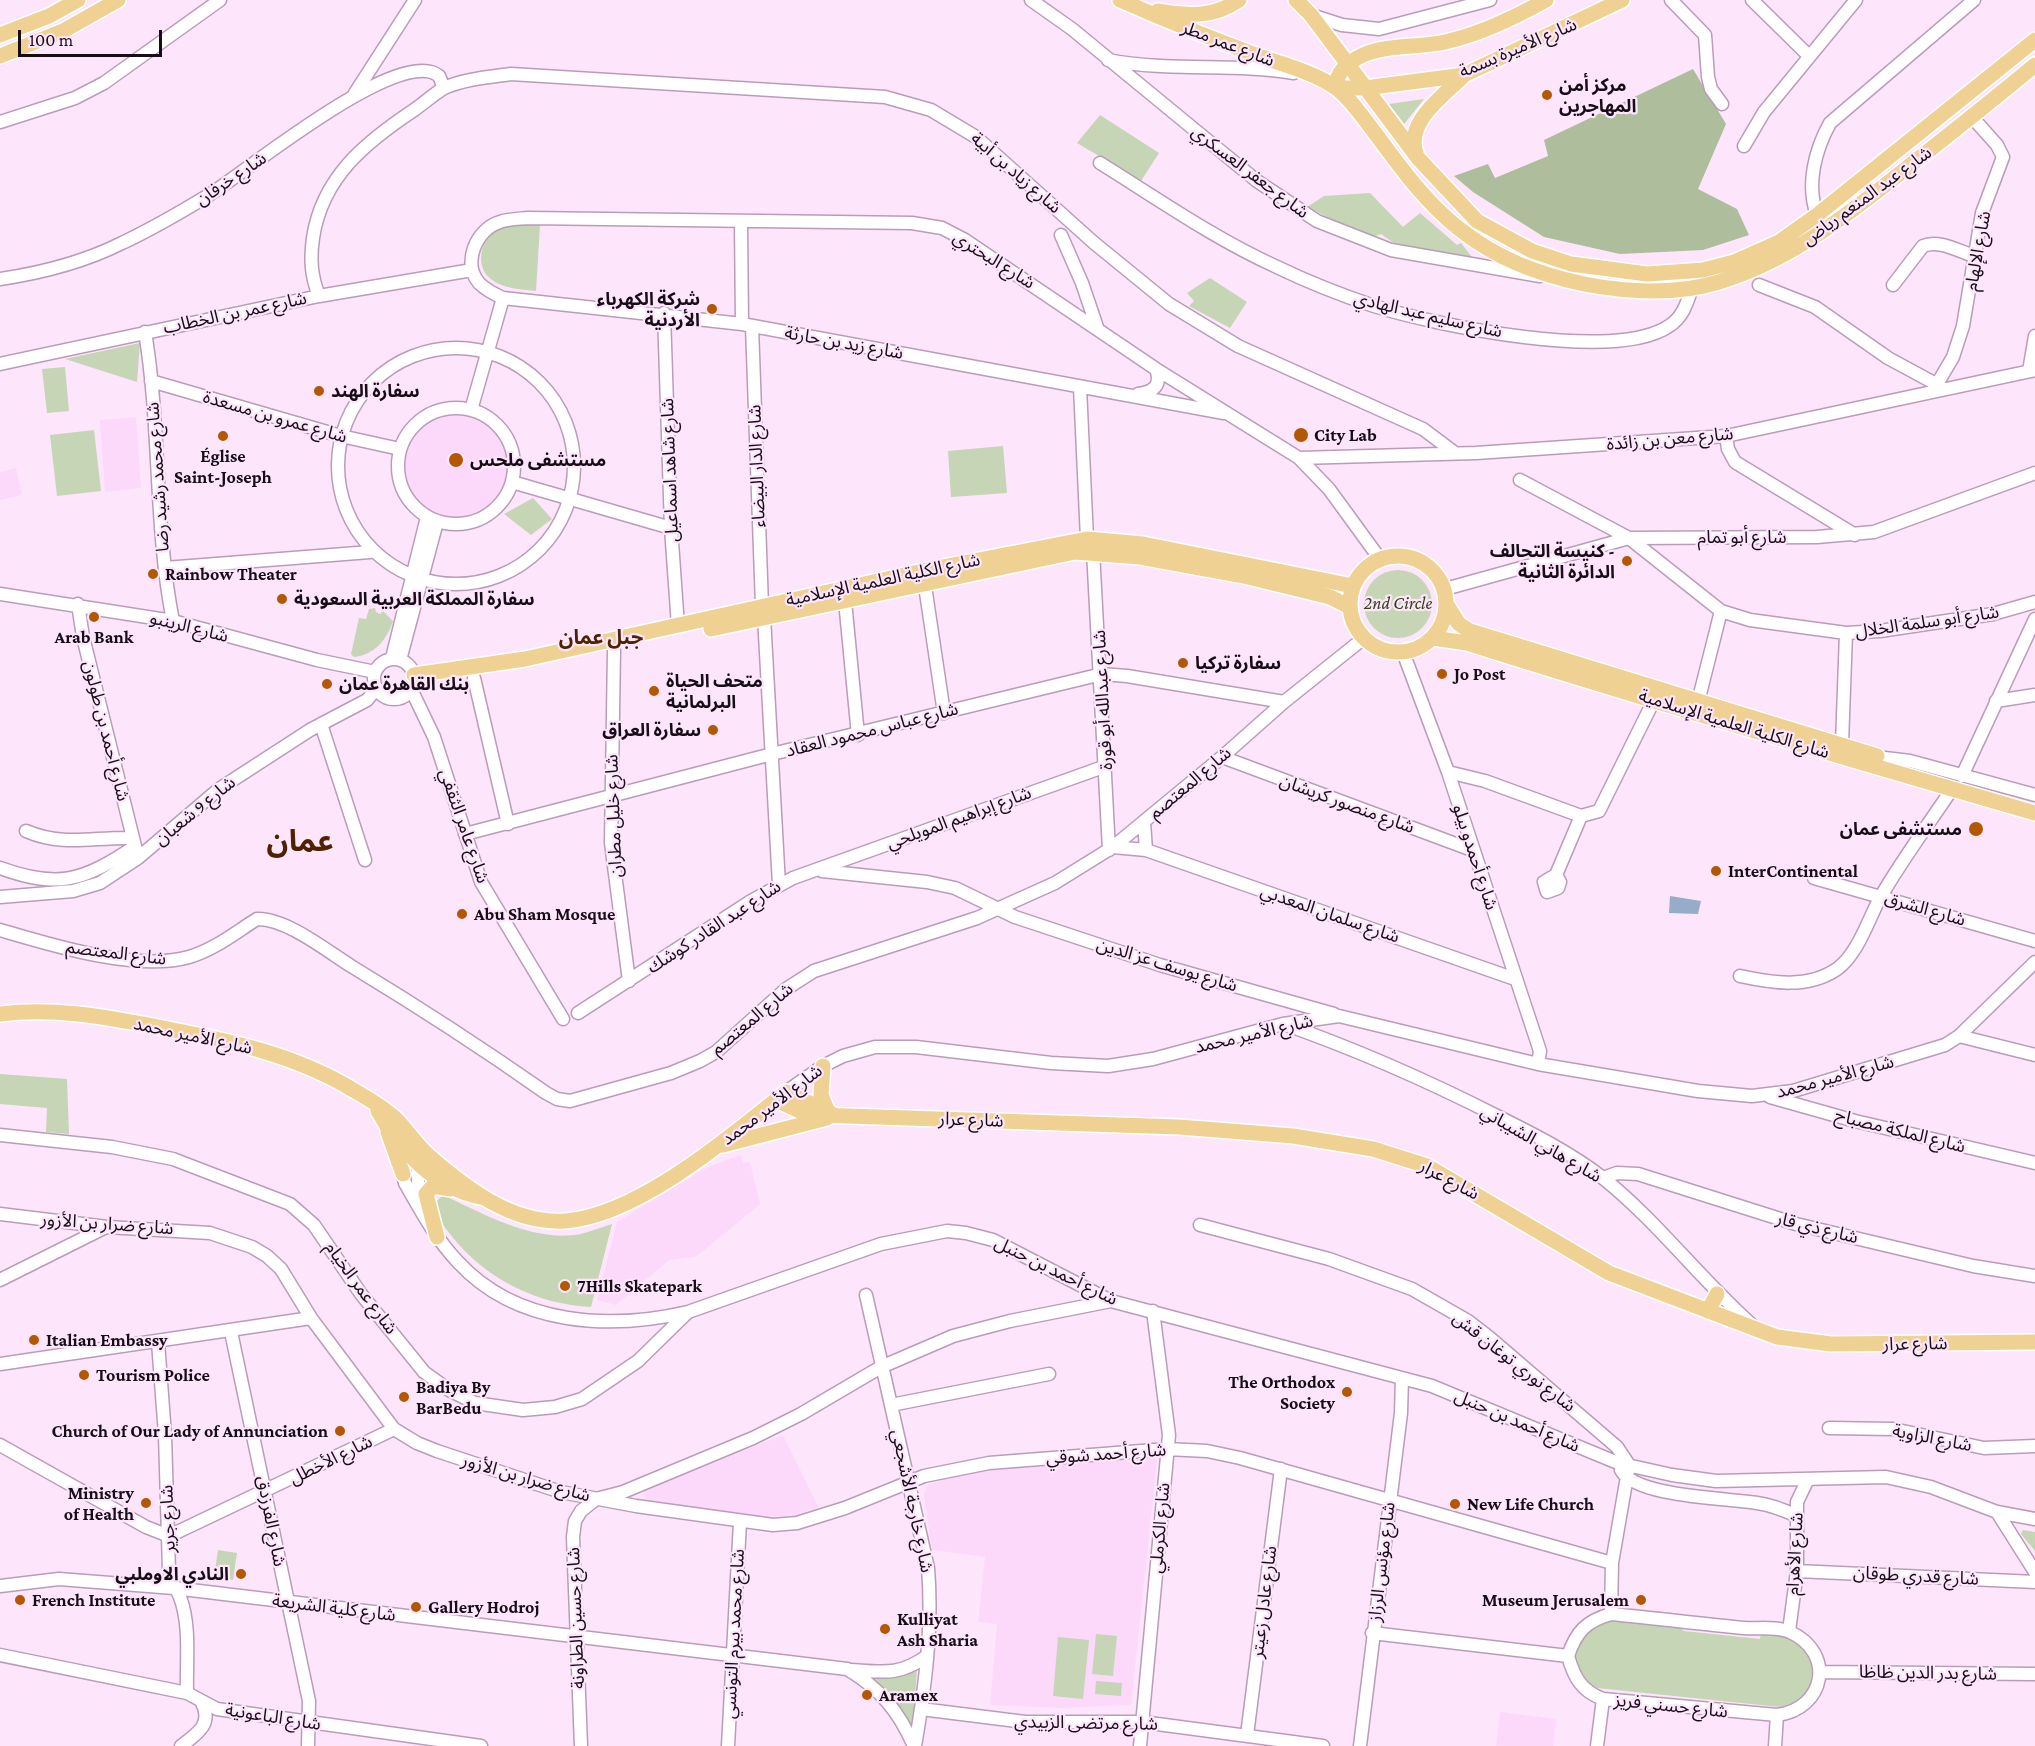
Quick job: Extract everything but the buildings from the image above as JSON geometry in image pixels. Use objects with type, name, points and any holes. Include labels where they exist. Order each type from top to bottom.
[{"type":"main road","points":[[0,35],[49,16],[78,0]]},
{"type":"main road","points":[[0,56],[63,31],[118,0]]},
{"type":"main road","points":[[1127,3],[1201,15],[1218,12],[1239,0]]},
{"type":"main road","points":[[1296,0],[1311,15],[1341,76]]},
{"type":"main road","name":"شارع الأميرة بسمة","points":[[1546,0],[1509,20],[1472,35],[1445,42],[1372,52],[1341,76],[1365,88],[1464,75],[1622,0]]},
{"type":"main road","name":"شارع عمر مطر","points":[[1127,3],[1193,32],[1304,74],[1341,76]]},
{"type":"main road","name":"شارع عبد المنعم رياض","points":[[1341,76],[1365,88],[1418,158],[1477,221],[1500,237],[1571,264],[1670,274],[1703,270],[1734,262],[1779,242],[1817,215],[2035,40]]},
{"type":"main road","name":"شارع عبد المنعم رياض","points":[[1341,76],[1412,182],[1457,228],[1499,256],[1552,277],[1600,287],[1644,290],[1692,288],[1720,282],[1777,258],[1828,229],[2035,65]]},
{"type":"main road","points":[[1418,158],[1413,146],[1414,131],[1464,75]]},
{"type":"main road","name":"شارع الكلية العلمية الإسلامية","points":[[413,683],[474,678],[614,650],[932,569],[1090,545],[1143,544],[1353,586]]},
{"type":"main road","name":"شارع الكلية العلمية الإسلامية","points":[[413,683],[678,626],[845,601],[925,586],[1075,552],[1090,545],[1140,557],[1245,576],[1330,597],[1350,607]]},
{"type":"main road","points":[[1391,556],[1415,558],[1434,571],[1446,597],[1443,622],[1433,638],[1414,650],[1403,652],[1385,650],[1364,638],[1354,624],[1350,607],[1353,586],[1360,575],[1380,559],[1391,556]]},
{"type":"main road","name":"شارع الكلية العلمية الإسلامية","points":[[1446,597],[1459,624],[1470,631],[1842,744],[1883,763],[2035,813]]},
{"type":"main road","name":"شارع الكلية العلمية الإسلامية","points":[[1433,638],[1467,643],[1773,738],[1883,763],[2035,803]]},
{"type":"main road","name":"شارع الأمير محمد","points":[[0,1014],[35,1011],[85,1014],[219,1039],[286,1057],[336,1080],[374,1103],[396,1120],[439,1181],[460,1193],[483,1198]]},
{"type":"main road","points":[[720,1145],[802,1126],[831,1113],[821,1095],[823,1066]]},
{"type":"main road","name":"شارع الأمير محمد","points":[[374,1103],[384,1121],[418,1154],[483,1198],[505,1210],[538,1219],[563,1221],[588,1217],[622,1205],[720,1145],[781,1096]]},
{"type":"main road","name":"شارع عرار","points":[[781,1096],[804,1113],[1179,1127],[1302,1137],[1373,1149],[1427,1166],[1609,1273],[1756,1329],[1800,1342],[1831,1344],[2035,1342]]},
{"type":"main road","points":[[384,1121],[403,1174]]},
{"type":"main road","points":[[437,1237],[428,1208],[428,1190],[433,1186],[441,1186],[460,1193]]},
{"type":"main road","points":[[1708,1311],[1717,1294]]},
{"type":"street","points":[[0,122],[53,106],[97,87],[220,0]]},
{"type":"street","points":[[352,97],[415,0]]},
{"type":"street","name":"شارع جعفر العسكري","points":[[1031,0],[1257,181],[1302,212],[1332,228],[1382,247],[1427,258],[1552,277]]},
{"type":"street","points":[[1311,15],[1342,25],[1379,29],[1490,0]]},
{"type":"street","points":[[1671,0],[1705,35],[1708,77],[1711,89],[1722,104]]},
{"type":"street","points":[[1752,0],[1808,55]]},
{"type":"street","points":[[1743,146],[1764,112],[1808,55],[1856,0]]},
{"type":"street","points":[[1817,215],[1812,193],[1813,177],[1818,151],[1830,123],[1972,1]]},
{"type":"street","points":[[1107,60],[1141,64],[1243,67],[1304,74]]},
{"type":"street","name":"شارع خرفان","points":[[0,279],[72,262],[130,239],[210,195],[352,97],[393,76],[418,70],[435,72],[444,88]]},
{"type":"street","name":"شارع زياد بن أبية","points":[[444,88],[481,78],[511,74],[874,96],[898,100],[931,110],[989,146],[1093,242],[1169,304],[1238,346],[1424,429],[1455,453]]},
{"type":"street","points":[[319,296],[314,282],[311,255],[314,229],[330,186],[346,163],[373,139],[444,88]]},
{"type":"street","name":"شارع الإلهام","points":[[1934,387],[1953,357],[1964,326],[1982,213],[2003,157],[1997,145],[1972,117]]},
{"type":"street","name":"شارع سليم عبد الهادي","points":[[1100,163],[1245,252],[1279,268],[1375,306],[1452,324],[1533,338],[1624,340],[1644,337],[1669,327],[1684,310],[1692,288]]},
{"type":"street","name":"شارع البحتري","points":[[472,270],[475,245],[481,234],[489,227],[506,220],[528,218],[912,223],[942,228],[965,240],[1156,369],[1299,459],[1329,489],[1380,559]]},
{"type":"street","name":"شارع الدار البيضاء","points":[[741,221],[779,885]]},
{"type":"street","points":[[1061,235],[1097,327]]},
{"type":"street","points":[[1893,285],[1923,246],[1928,244],[1936,243],[1974,256]]},
{"type":"street","name":"شارع عمر بن الخطاب","points":[[0,364],[319,296],[472,270]]},
{"type":"street","name":"شارع زيد بن حارثة","points":[[472,270],[478,281],[488,291],[503,298],[664,313],[747,325],[1224,412]]},
{"type":"street","points":[[1759,285],[1815,307],[1934,387]]},
{"type":"street","points":[[471,410],[503,298]]},
{"type":"street","name":"شارع شاهد اسماعيل","points":[[664,313],[671,528],[678,626]]},
{"type":"street","name":"شارع محمد رشيد رضا","points":[[145,332],[151,381],[165,568],[173,621]]},
{"type":"street","points":[[2032,371],[2035,336]]},
{"type":"street","points":[[437,349],[488,351],[508,358],[527,371],[546,389],[560,411],[574,446],[576,477],[572,498],[563,520],[552,537],[527,559],[503,573],[478,581],[447,583],[391,567],[370,552],[358,537],[344,507],[338,466],[341,436],[356,404],[382,376],[399,363],[437,349]]},
{"type":"street","points":[[1131,394],[1154,389],[1159,379],[1156,369]]},
{"type":"street","name":"شارع معن بن زائدة","points":[[1299,459],[1455,453],[1726,436],[1934,387],[2032,371]]},
{"type":"street","name":"شارع عمرو بن مسعدة","points":[[151,381],[341,436],[399,449]]},
{"type":"street","name":"شارع عبدالله أبو قورة","points":[[1080,387],[1090,545],[1102,675],[1111,848]]},
{"type":"street","points":[[456,408],[471,410],[489,418],[503,432],[513,456],[512,482],[499,504],[478,519],[459,524],[432,519],[406,496],[399,482],[397,465],[399,449],[415,424],[427,415],[456,408]]},
{"type":"street","points":[[1726,436],[1728,449],[1736,462],[1855,535]]},
{"type":"street","name":"شارع أبو تمام","points":[[1446,597],[1629,538],[1855,535],[1888,527],[2035,473]]},
{"type":"street","name":"شارع أبو سلمة الخلال","points":[[1520,480],[1629,538],[1721,611],[1758,622],[1846,633],[1947,622],[1993,614],[2035,602]]},
{"type":"street","points":[[512,482],[671,528]]},
{"type":"street","points":[[396,659],[432,519]]},
{"type":"street","points":[[165,568],[370,552]]},
{"type":"street","points":[[925,586],[944,713]]},
{"type":"street","name":"شارع الرينبو","points":[[0,594],[78,604],[173,621],[375,672]]},
{"type":"street","points":[[845,601],[858,735]]},
{"type":"street","name":"شارع أحمد بن طولون","points":[[78,604],[83,637],[134,847]]},
{"type":"street","points":[[1698,702],[1721,611]]},
{"type":"street","points":[[1962,776],[2035,619]]},
{"type":"street","points":[[1842,744],[1846,633]]},
{"type":"street","name":"شارع المعتصم","points":[[0,930],[86,952],[159,962],[201,953],[258,919],[265,919],[296,932],[468,1037],[557,1100],[570,1101],[671,1073],[700,1061],[716,1052],[786,989],[814,971],[950,928],[998,910],[1055,883],[1111,848],[1144,822],[1284,702],[1364,638]]},
{"type":"street","name":"شارع خليل مطران","points":[[614,650],[611,843],[629,981]]},
{"type":"street","name":"شارع أحمدو بيلو","points":[[1403,652],[1448,772],[1540,1051],[1538,1064]]},
{"type":"street","points":[[396,659],[410,666],[413,683],[397,699],[385,697],[376,688],[375,672],[383,662],[396,659]]},
{"type":"street","points":[[361,670],[367,686],[367,700]]},
{"type":"street","name":"شارع عباس محمود العقاد","points":[[465,834],[772,754],[1102,675],[1137,677],[1284,702]]},
{"type":"street","points":[[474,678],[508,824]]},
{"type":"street","name":"شارع عامر الثقفي","points":[[413,683],[434,737],[484,888],[563,1019]]},
{"type":"street","name":"شارع 9 شعبان","points":[[0,897],[89,888],[100,884],[134,847],[321,724],[367,700],[376,688]]},
{"type":"street","points":[[1996,701],[2035,695]]},
{"type":"street","points":[[1448,772],[1485,781],[1581,816],[1599,811],[1654,700]]},
{"type":"street","points":[[321,724],[365,860]]},
{"type":"street","name":"شارع منصور كريشان","points":[[1222,757],[1472,850]]},
{"type":"street","points":[[1883,763],[1910,761],[2035,795]]},
{"type":"street","points":[[1883,763],[1898,781],[2035,820]]},
{"type":"street","name":"شارع إبراهيم المويلحي","points":[[812,871],[1106,766]]},
{"type":"street","points":[[1740,976],[1771,983],[1804,981],[1839,968],[1847,959],[1880,897],[1948,795]]},
{"type":"street","points":[[1556,875],[1581,816]]},
{"type":"street","points":[[1144,822],[1146,850]]},
{"type":"street","points":[[26,831],[46,840],[134,847]]},
{"type":"street","points":[[0,868],[39,880],[69,878],[106,866],[134,847]]},
{"type":"street","name":"شارع سلمان المعدبي","points":[[1111,848],[1146,850],[1515,979]]},
{"type":"street","name":"شارع عبد القادر كوشك","points":[[578,1013],[779,885],[812,871],[927,882],[955,888],[998,910]]},
{"type":"street","name":"شارع الشرق","points":[[1814,878],[2035,941]]},
{"type":"street","name":"شارع يوسف عز الدين","points":[[998,910],[1170,968],[1338,1016]]},
{"type":"street","name":"شارع الأمير محمد","points":[[781,1096],[823,1066],[860,1051],[889,1046],[966,1051],[1051,1063],[1108,1066],[1153,1059],[1283,1024],[1338,1016],[1538,1064],[1698,1091],[1766,1096],[1793,1091],[1930,1051],[1959,1036],[2035,962]]},
{"type":"street","name":"شارع هاني الشيباني","points":[[1283,1024],[1415,1074],[1543,1140],[1603,1178],[1656,1226],[1717,1294],[1756,1329]]},
{"type":"street","points":[[1959,1036],[2006,1050],[2035,1055]]},
{"type":"street","name":"شارع الملكة مصباح","points":[[1766,1096],[1855,1121],[2035,1163]]},
{"type":"street","name":"شارع عمر الخيام","points":[[0,1135],[112,1147],[172,1159],[290,1204],[314,1225],[361,1294],[424,1372],[449,1390],[475,1403],[510,1410],[545,1409],[582,1399],[638,1360],[688,1312]]},
{"type":"street","points":[[403,1174],[418,1154]]},
{"type":"street","name":"شارع أحمد بن حنبل","points":[[418,1154],[419,1208]]},
{"type":"street","name":"شارع ذي قار","points":[[1603,1178],[1617,1173],[1638,1174],[1796,1224],[1973,1266],[2035,1276]]},
{"type":"street","name":"شارع أحمد بن حنبل","points":[[403,1174],[419,1208],[437,1237],[460,1264],[487,1287],[502,1296],[539,1311],[584,1321],[620,1323],[657,1319],[688,1312],[881,1244],[947,1231],[993,1240],[1111,1301],[1402,1378],[1475,1402],[1624,1468],[1648,1487],[1758,1503],[1782,1508],[1797,1516]]},
{"type":"street","name":"شارع ضرار بن الأزور","points":[[0,1214],[107,1227],[210,1233],[252,1247],[267,1256],[281,1269],[311,1318],[394,1429],[417,1443],[437,1451],[561,1492],[596,1499],[635,1487],[753,1438],[801,1414],[881,1367],[953,1336],[1010,1321],[1111,1301]]},
{"type":"street","name":"شارع نوري توغان قش","points":[[1200,1225],[1319,1256],[1412,1289],[1468,1321],[1617,1447],[1624,1468]]},
{"type":"street","points":[[0,1280],[107,1227]]},
{"type":"street","name":"شارع خارجة الأشجعي","points":[[866,1295],[928,1568],[930,1614],[927,1656],[914,1746]]},
{"type":"street","name":"شارع الكرملي","points":[[1140,1746],[1168,1418],[1153,1311]]},
{"type":"street","points":[[0,1364],[231,1332],[311,1318]]},
{"type":"street","name":"شارع الفرزدق","points":[[231,1332],[309,1701],[308,1746]]},
{"type":"street","name":"شارع جرير","points":[[158,1342],[169,1571],[174,1588],[180,1597],[186,1635],[187,1693]]},
{"type":"street","points":[[891,1405],[1050,1374]]},
{"type":"street","name":"شارع مؤنس الرزاز","points":[[1360,1746],[1372,1633],[1401,1413],[1402,1378]]},
{"type":"street","name":"شارع الزاوية","points":[[1829,1428],[1893,1429],[1991,1449],[2035,1446]]},
{"type":"street","name":"شارع الأخطل","points":[[169,1536],[394,1429]]},
{"type":"street","points":[[0,1445],[146,1527],[169,1536]]},
{"type":"street","name":"شارع أحمد شوقي","points":[[596,1499],[740,1522],[773,1525],[797,1523],[845,1508],[909,1481],[989,1463],[1167,1449],[1224,1454],[1612,1563]]},
{"type":"street","points":[[1611,1614],[1612,1563],[1624,1468]]},
{"type":"street","name":"شارع أحمد بن حنبل","points":[[1624,1468],[1716,1480],[1886,1477],[1931,1487],[1997,1512],[2035,1519]]},
{"type":"street","name":"شارع عادل زعيتر","points":[[1247,1735],[1281,1469]]},
{"type":"street","name":"شارع الأهرام","points":[[1789,1631],[1797,1571],[1797,1502],[1808,1479]]},
{"type":"street","points":[[1714,1497],[1716,1480]]},
{"type":"street","points":[[635,1487],[630,1496],[636,1506]]},
{"type":"street","name":"شارع حسين الطراونة","points":[[580,1746],[574,1528],[581,1511],[596,1499]]},
{"type":"street","points":[[1997,1512],[2035,1572]]},
{"type":"street","name":"شارع محمد بيرم التونسي","points":[[729,1746],[740,1522]]},
{"type":"street","name":"شارع قدري طوقان","points":[[1797,1571],[2035,1582]]},
{"type":"street","name":"شارع كلية الشريعة","points":[[0,1586],[59,1579],[174,1588],[847,1669],[895,1672],[908,1668],[927,1656]]},
{"type":"street","points":[[1372,1633],[1568,1656],[1581,1628],[1590,1621],[1611,1614],[1789,1631],[1811,1650],[1820,1672]]},
{"type":"street","name":"شارع الباعونية","points":[[0,1655],[187,1693],[217,1709],[481,1746]]},
{"type":"street","name":"شارع حسني فريز","points":[[1568,1656],[1579,1684],[1590,1694],[1603,1699],[1777,1716],[1801,1708],[1809,1701],[1820,1672]]},
{"type":"street","points":[[847,1669],[887,1699],[902,1721],[914,1746]]},
{"type":"street","name":"شارع بدر الدين ظاظا","points":[[1820,1672],[2035,1674]]},
{"type":"street","points":[[1597,1746],[1603,1699]]},
{"type":"street","points":[[181,1746],[203,1728],[207,1715],[202,1703]]},
{"type":"street","name":"شارع مرتضى الزبيدي","points":[[921,1709],[1025,1722],[1142,1722],[1323,1746]]},
{"type":"street","points":[[1775,1746],[1777,1716]]},
{"type":"shaded area","name":"مستشفى ملحس","points":[[456,410],[477,414],[495,426],[507,444],[511,465],[507,486],[495,504],[477,516],[456,520],[435,516],[417,504],[405,486],[401,465],[405,444],[417,426],[435,414]]},
{"type":"shaded area","points":[[136,417],[141,488],[105,492],[100,420]]},
{"type":"shaded area","points":[[16,468],[22,495],[0,500],[0,472]]},
{"type":"shaded area","points":[[741,1155],[743,1163],[750,1162],[760,1204],[696,1257],[669,1260],[616,1305],[597,1300],[617,1222],[708,1167]]},
{"type":"shaded area","points":[[783,1435],[819,1508],[787,1516],[766,1517],[646,1502],[644,1490]]},
{"type":"shaded area","points":[[1152,1456],[1157,1460],[1131,1705],[1061,1708],[990,1705],[997,1624],[978,1622],[985,1557],[932,1550],[924,1495],[927,1485],[963,1473],[993,1469]]},
{"type":"shaded area","points":[[1500,1712],[1556,1719],[1553,1746],[1496,1746]]},
{"type":"green space","points":[[1693,69],[1726,124],[1698,189],[1737,209],[1749,235],[1703,250],[1620,254],[1544,237],[1473,192],[1454,176],[1488,164],[1495,178],[1548,156],[1544,140]]},
{"type":"green space","points":[[1424,99],[1404,124],[1389,104]]},
{"type":"green space","points":[[1100,115],[1159,153],[1141,181],[1077,143]]},
{"type":"green space","points":[[1370,193],[1403,227],[1420,213],[1457,245],[1461,243],[1475,261],[1394,243],[1381,234],[1370,238],[1307,207],[1324,196]]},
{"type":"green space","points":[[510,225],[540,225],[536,291],[516,289],[489,278],[481,262],[483,245],[492,232]]},
{"type":"green space","points":[[1210,278],[1247,302],[1230,328],[1189,306],[1194,301],[1187,293]]},
{"type":"green space","points":[[140,343],[137,382],[65,359]]},
{"type":"green space","points":[[65,367],[69,411],[47,413],[42,369]]},
{"type":"green space","points":[[94,430],[101,491],[57,496],[50,435]]},
{"type":"green space","points":[[1003,446],[1007,493],[951,497],[948,451]]},
{"type":"green space","points":[[533,498],[552,519],[531,535],[504,514]]},
{"type":"green space","name":"2nd Circle","points":[[1391,570],[1405,570],[1417,575],[1427,585],[1432,604],[1427,623],[1417,633],[1405,638],[1391,638],[1379,633],[1369,623],[1364,611],[1364,597],[1369,585],[1379,575]]},
{"type":"green space","points":[[375,608],[376,612],[380,614],[383,611],[393,621],[390,628],[374,650],[354,657],[351,654],[359,618],[366,619],[369,609]]},
{"type":"green space","points":[[0,1074],[67,1079],[69,1134],[46,1132],[47,1108],[0,1104]]},
{"type":"green space","points":[[443,1195],[492,1218],[527,1231],[563,1236],[581,1234],[612,1224],[591,1307],[571,1305],[533,1295],[498,1278],[482,1266],[467,1254],[444,1227],[435,1208],[435,1203]]},
{"type":"green space","points":[[2023,1530],[2035,1532],[2035,1551],[2021,1534]]},
{"type":"green space","points":[[218,1550],[237,1553],[233,1580],[214,1577]]},
{"type":"green space","points":[[1610,1620],[1679,1626],[1684,1631],[1760,1639],[1761,1633],[1767,1636],[1785,1636],[1798,1642],[1806,1651],[1811,1663],[1812,1675],[1809,1686],[1803,1696],[1793,1704],[1780,1707],[1597,1688],[1582,1676],[1578,1668],[1576,1650],[1584,1633],[1594,1625]]},
{"type":"green space","points":[[1096,1634],[1117,1636],[1113,1676],[1092,1674]]},
{"type":"green space","points":[[1058,1637],[1089,1640],[1083,1699],[1053,1696]]},
{"type":"green space","points":[[917,1668],[913,1728],[889,1694],[868,1676],[893,1678]]},
{"type":"green space","points":[[1096,1681],[1122,1683],[1121,1696],[1095,1694]]},
{"type":"water","points":[[1670,896],[1701,901],[1698,914],[1669,913]]},
{"type":"place","name":"مركز أمن المهاجرين","points":[[1547,95]]},
{"type":"place","name":"شركة الكهرباء الأردنية","points":[[712,309]]},
{"type":"place","name":"سفارة الهند","points":[[319,391]]},
{"type":"place","name":"City Lab","points":[[1301,435]]},
{"type":"place","name":"Église Saint-Joseph","points":[[223,436]]},
{"type":"place","name":"مستشفى ملحس","points":[[456,460]]},
{"type":"place","name":"كنيسة التحالف - الدائرة الثانية","points":[[1627,561]]},
{"type":"place","name":"Rainbow Theater","points":[[153,574]]},
{"type":"place","name":"سفارة المملكة العربية السعودية","points":[[282,599]]},
{"type":"place","name":"Arab Bank","points":[[94,617]]},
{"type":"place","name":"سفارة تركيا","points":[[1183,663]]},
{"type":"place","name":"Jo Post","points":[[1442,674]]},
{"type":"place","name":"بنك القاهرة عمان","points":[[327,684]]},
{"type":"place","name":"متحف الحياة البرلمانية","points":[[654,691]]},
{"type":"place","name":"سفارة العراق","points":[[713,730]]},
{"type":"place","name":"مستشفى عمان","points":[[1976,829]]},
{"type":"place","name":"InterContinental","points":[[1716,871]]},
{"type":"place","name":"Abu Sham Mosque","points":[[462,914]]},
{"type":"place","name":"7Hills Skatepark","points":[[565,1286]]},
{"type":"place","name":"Italian Embassy","points":[[34,1340]]},
{"type":"place","name":"Tourism Police","points":[[84,1375]]},
{"type":"place","name":"The Orthodox Society","points":[[1347,1392]]},
{"type":"place","name":"Badiya By BarBedu","points":[[404,1397]]},
{"type":"place","name":"Church of Our Lady of Annunciation","points":[[340,1431]]},
{"type":"place","name":"Ministry of Health","points":[[146,1503]]},
{"type":"place","name":"New Life Church","points":[[1455,1504]]},
{"type":"place","name":"النادي الاوملبي","points":[[241,1574]]},
{"type":"place","name":"French Institute","points":[[20,1600]]},
{"type":"place","name":"Museum Jerusalem","points":[[1641,1600]]},
{"type":"place","name":"Gallery Hodroj","points":[[416,1607]]},
{"type":"place","name":"Kulliyat Ash Sharia","points":[[885,1629]]},
{"type":"place","name":"Aramex","points":[[867,1695]]},
{"type":"district","name":"جبل عمان","points":[[601,638]]},
{"type":"district","name":"عمان","points":[[300,842]]}]
